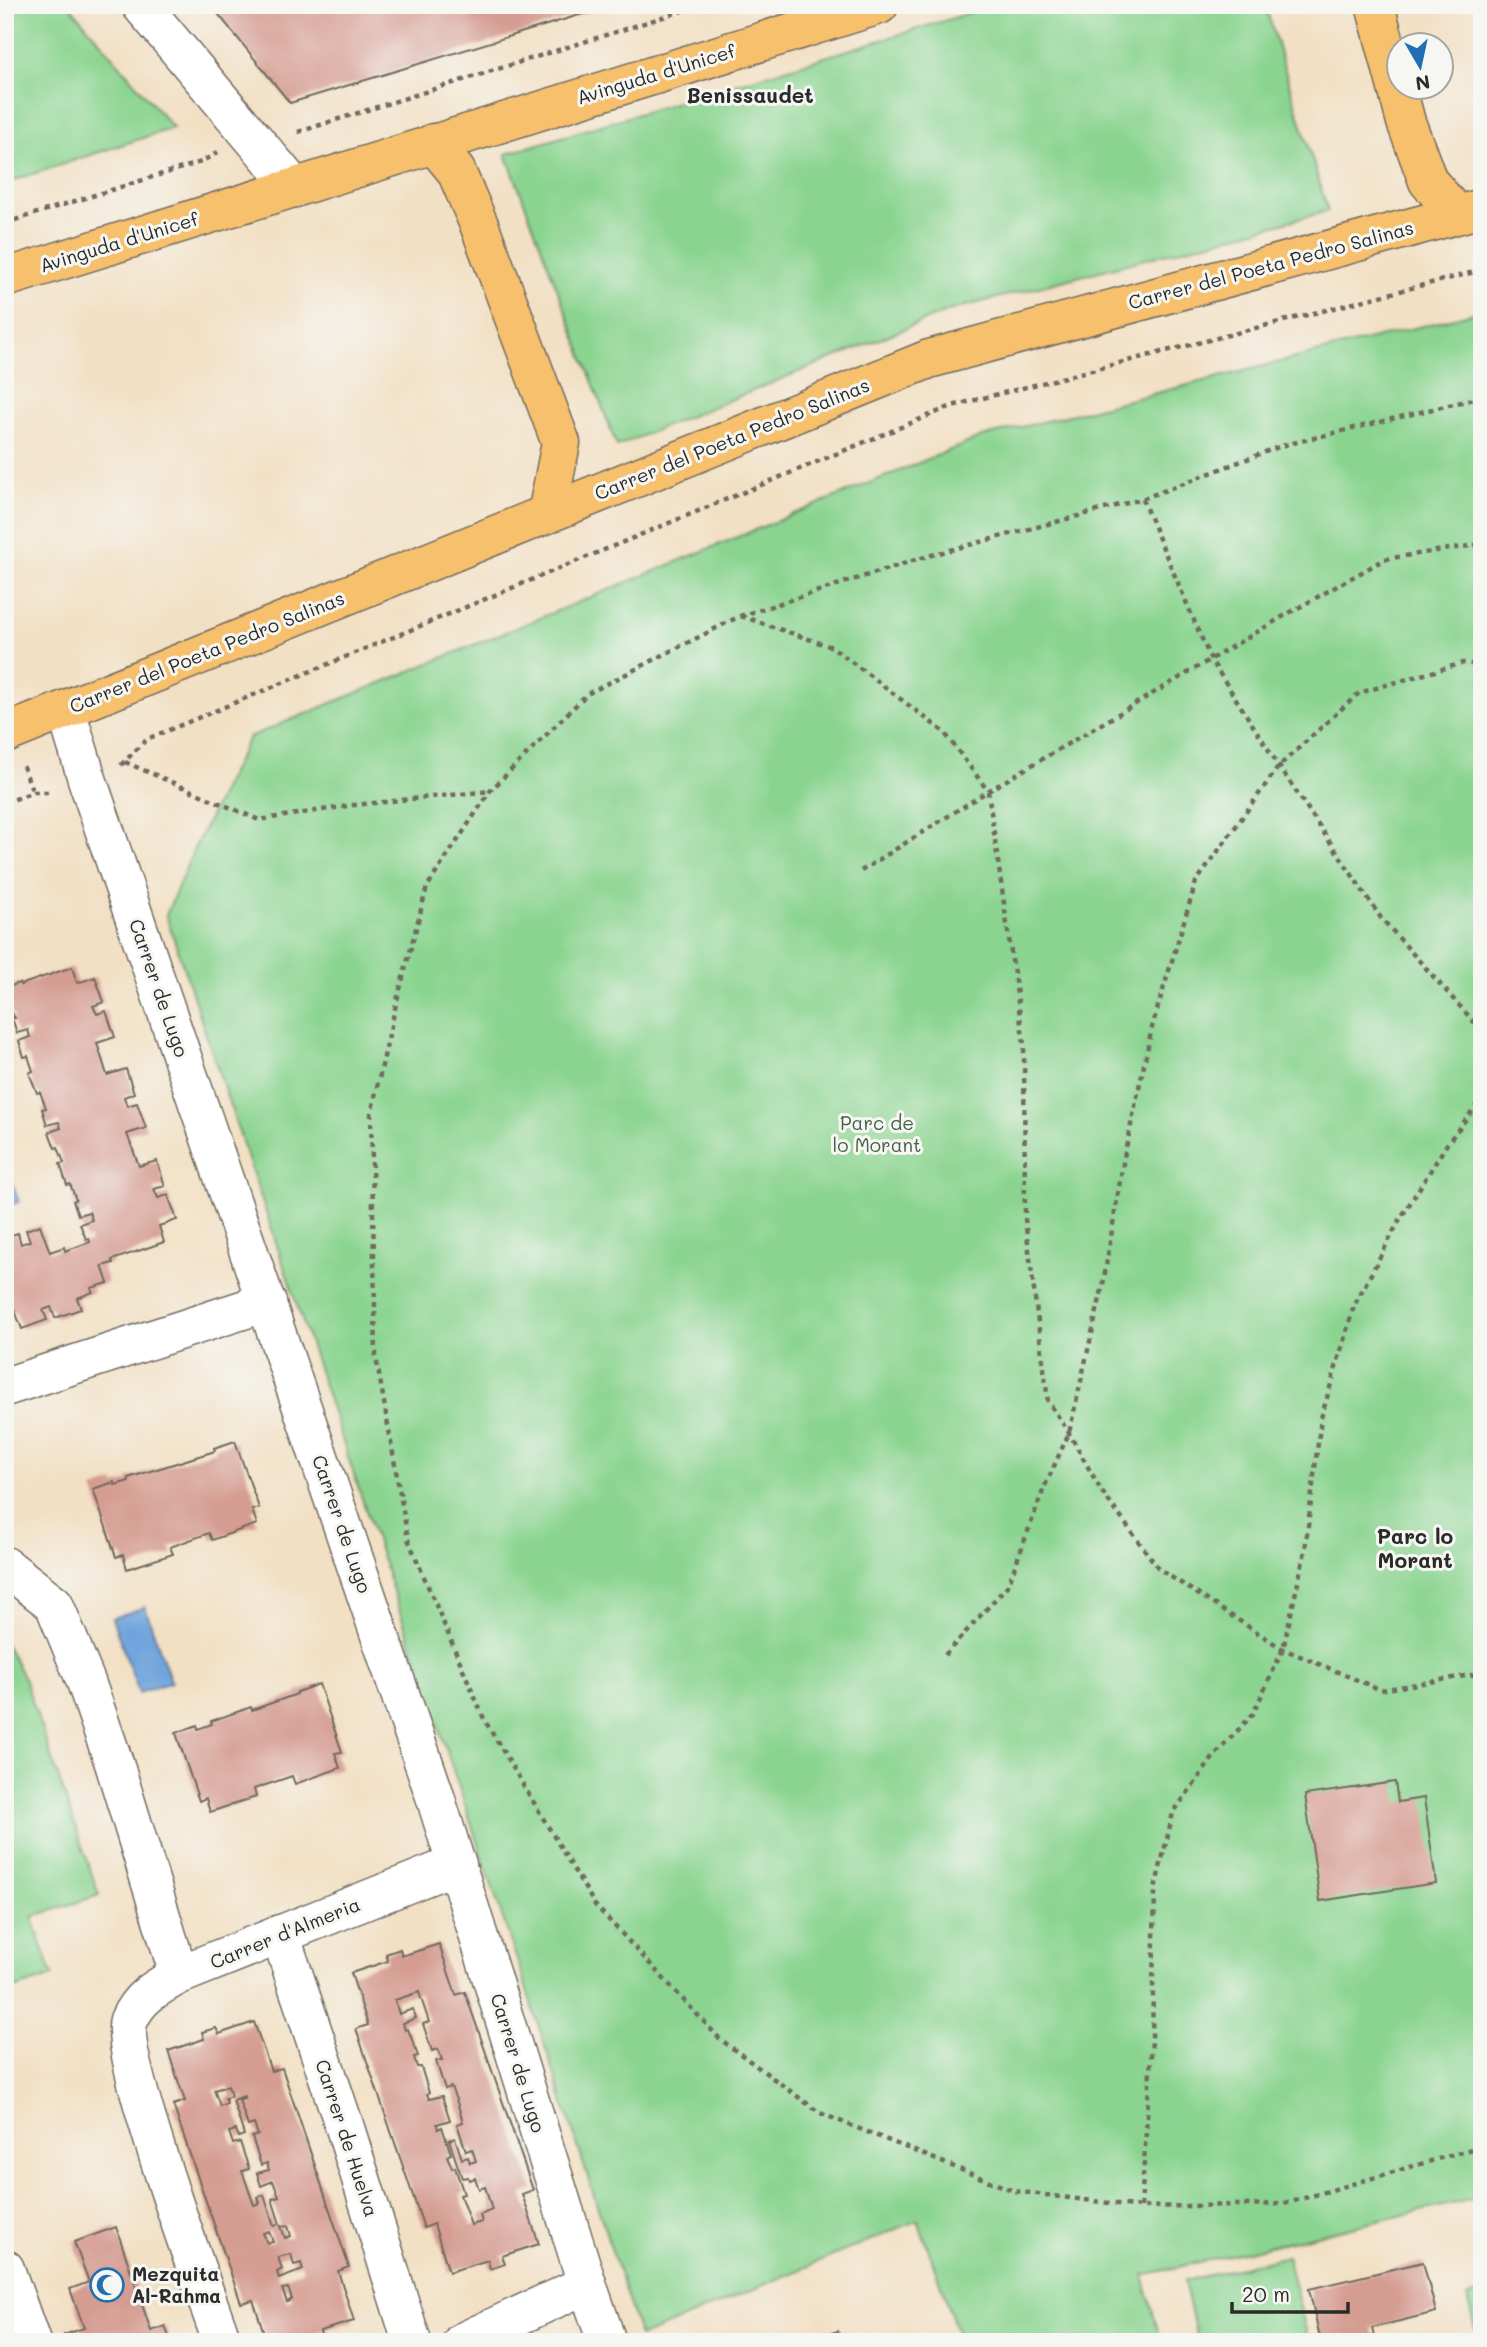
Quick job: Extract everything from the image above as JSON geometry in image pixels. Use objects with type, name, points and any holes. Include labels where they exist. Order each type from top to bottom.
[{"type":"main road","name":"Avinguda d'Unicef","points":[[5,278],[879,5]]},
{"type":"main road","points":[[1375,5],[1406,122],[1428,181],[1469,211]]},
{"type":"main road","points":[[433,143],[456,171],[480,227],[561,443],[547,514]]},
{"type":"main road","name":"Carrer del Poeta Pedro Salinas","points":[[5,734],[929,359],[1469,211]]},
{"type":"street","points":[[141,5],[295,188]]},
{"type":"street","name":"Carrer de Lugo","points":[[66,710],[87,779],[457,1864],[607,2342]]},
{"type":"street","points":[[5,1387],[267,1302]]},
{"type":"street","points":[[5,1566],[54,1604],[86,1682],[114,1763],[179,1975]]},
{"type":"street","name":"Carrer d'Almeria","points":[[222,2342],[164,2173],[132,2065],[128,2022],[144,1995],[179,1975],[457,1864]]},
{"type":"street","name":"Carrer de Huelva","points":[[280,1934],[346,2131],[412,2342]]},
{"type":"street","points":[[5,2269],[31,2342]]},
{"type":"street","points":[[462,2342],[587,2284]]},
{"type":"path","points":[[5,223],[201,162],[250,134],[280,137],[701,5]]},
{"type":"path","points":[[5,803],[33,792],[47,793],[116,770],[147,739],[952,406],[1482,270]]},
{"type":"path","points":[[1482,397],[1282,446],[1142,499],[928,556],[740,616],[587,694],[490,791],[427,887],[371,1114],[376,1357],[408,1539],[485,1721],[595,1905],[720,2039],[820,2113],[1014,2191],[1141,2207],[1284,2204],[1482,2146]]},
{"type":"path","points":[[1142,499],[1211,660],[1381,918],[1482,1031]]},
{"type":"path","points":[[861,871],[988,791],[1385,559],[1482,544]]},
{"type":"path","points":[[740,616],[832,647],[944,732],[988,791],[1024,1044],[1024,1219],[1048,1401],[1102,1492],[1159,1569],[1283,1649],[1381,1689],[1482,1671]]},
{"type":"path","points":[[945,1655],[1008,1585],[1044,1488],[1069,1433],[1103,1285],[1124,1157],[1153,1023],[1196,882],[1279,766],[1359,693],[1463,663],[1482,665]]},
{"type":"path","points":[[125,762],[259,820],[354,805],[490,791]]},
{"type":"path","points":[[1141,2207],[1152,2040],[1155,1889],[1173,1813],[1215,1755],[1253,1714],[1283,1649],[1305,1551],[1321,1418],[1354,1306],[1399,1221],[1447,1144],[1482,1098]]},
{"type":"green space","points":[[5,5],[69,5],[173,128],[5,183]]},
{"type":"green space","points":[[996,5],[1265,5],[1328,211],[951,310],[617,446],[506,154]]},
{"type":"green space","name":"Parc de lo Morant","points":[[1482,311],[1482,2197],[1143,2275],[1161,2342],[961,2342],[918,2220],[640,2337],[524,1981],[166,915],[194,849],[249,737],[982,437]]},
{"type":"green space","points":[[5,1644],[24,1678],[99,1895],[32,1917],[53,1976],[5,1992]]},
{"type":"green space","points":[[1287,2256],[1309,2342],[1198,2342],[1184,2281]]},
{"type":"green space","points":[[1482,2293],[1482,2342],[1478,2342],[1467,2297]]},
{"type":"water","points":[[5,1163],[19,1202],[5,1207]]},
{"type":"water","points":[[145,1607],[171,1682],[139,1693],[112,1618]]},
{"type":"building","points":[[211,5],[609,5],[609,6],[290,103]]},
{"type":"building","points":[[72,967],[77,983],[95,977],[104,1002],[93,1006],[97,1014],[106,1011],[115,1037],[97,1043],[107,1075],[126,1069],[134,1093],[124,1097],[127,1106],[137,1103],[146,1128],[127,1134],[139,1166],[157,1161],[165,1186],[154,1189],[158,1198],[168,1195],[177,1220],[159,1226],[164,1242],[102,1266],[108,1283],[91,1288],[93,1292],[77,1298],[81,1309],[55,1318],[51,1307],[43,1310],[47,1320],[22,1329],[15,1311],[5,1314],[5,1237],[18,1233],[21,1244],[30,1241],[26,1230],[40,1225],[50,1252],[64,1247],[65,1251],[90,1242],[80,1224],[92,1220],[89,1212],[78,1215],[73,1201],[76,1200],[70,1184],[67,1185],[60,1164],[64,1163],[49,1132],[61,1128],[59,1122],[47,1125],[42,1109],[46,1108],[29,1073],[33,1071],[28,1056],[24,1057],[19,1041],[30,1037],[28,1030],[17,1033],[12,1013],[5,1015],[5,981],[8,987],[19,983],[20,985]]},
{"type":"building","points":[[235,1441],[259,1508],[252,1510],[257,1524],[212,1540],[209,1533],[170,1547],[173,1554],[127,1569],[123,1555],[116,1557],[93,1489],[114,1482],[115,1485],[129,1481],[128,1478],[215,1451],[214,1448]]},
{"type":"building","points":[[319,1684],[342,1752],[335,1753],[340,1768],[295,1784],[292,1776],[254,1789],[256,1797],[210,1812],[206,1798],[199,1801],[176,1733],[197,1725],[198,1729],[212,1724],[211,1721],[251,1707],[252,1710]]},
{"type":"building","points":[[1395,1782],[1398,1802],[1424,1798],[1436,1883],[1320,1901],[1305,1795]]},
{"type":"building","points":[[439,1944],[456,1995],[465,1992],[533,2190],[522,2194],[539,2244],[502,2256],[505,2264],[490,2269],[488,2260],[449,2272],[434,2224],[424,2228],[356,2029],[368,2025],[351,1973],[388,1961],[386,1954],[400,1949],[402,1956]],"holes":[[[419,1992],[429,2022],[423,2024],[432,2051],[438,2049],[442,2060],[436,2061],[445,2089],[451,2087],[458,2105],[463,2122],[457,2124],[466,2151],[472,2149],[476,2161],[470,2163],[468,2157],[462,2159],[455,2138],[449,2140],[456,2161],[462,2178],[475,2178],[479,2189],[485,2187],[492,2210],[480,2215],[482,2222],[471,2225],[460,2195],[464,2194],[455,2167],[452,2168],[447,2156],[451,2154],[442,2127],[438,2129],[437,2124],[450,2120],[442,2096],[429,2099],[421,2067],[417,2067],[414,2057],[418,2056],[403,2023],[416,2018],[413,2009],[399,2014],[395,2000]]]},
{"type":"building","points":[[254,2022],[271,2071],[282,2068],[349,2267],[338,2271],[354,2321],[320,2331],[322,2340],[307,2342],[305,2337],[290,2342],[267,2342],[253,2300],[241,2303],[173,2105],[185,2101],[168,2051],[204,2039],[202,2032],[216,2028],[219,2034]],"holes":[[[228,2086],[231,2096],[225,2098],[227,2103],[220,2106],[214,2090]],[[244,2096],[245,2098],[239,2100],[248,2126],[254,2124],[258,2135],[252,2137],[261,2165],[267,2163],[269,2170],[257,2173],[261,2186],[273,2181],[279,2197],[272,2199],[280,2224],[274,2226],[264,2195],[258,2197],[260,2203],[254,2205],[242,2171],[249,2169],[240,2142],[233,2144],[229,2132],[236,2130],[239,2137],[244,2135],[233,2100]],[[288,2225],[291,2236],[285,2238],[281,2226]],[[269,2231],[273,2242],[267,2243],[263,2233]],[[291,2254],[294,2265],[301,2263],[303,2270],[279,2279],[277,2272],[282,2269],[278,2257]],[[288,2288],[292,2299],[287,2302],[282,2289]]]},
{"type":"building","name":"Mezquita Al-Rahma","points":[[116,2227],[151,2331],[165,2326],[171,2342],[66,2342],[64,2335],[84,2328],[70,2289],[89,2282],[74,2242]]},
{"type":"building","points":[[1423,2262],[1436,2312],[1372,2328],[1375,2342],[1321,2342],[1309,2289]]},
{"type":"building","points":[[838,2331],[841,2342],[804,2342],[804,2341]]},
{"type":"place","name":"Mezquita Al-Rahma","points":[[107,2285]]},
{"type":"district","name":"Benissaudet","points":[[750,96]]},
{"type":"district","name":"Parc lo Morant","points":[[1415,1549]]}]
